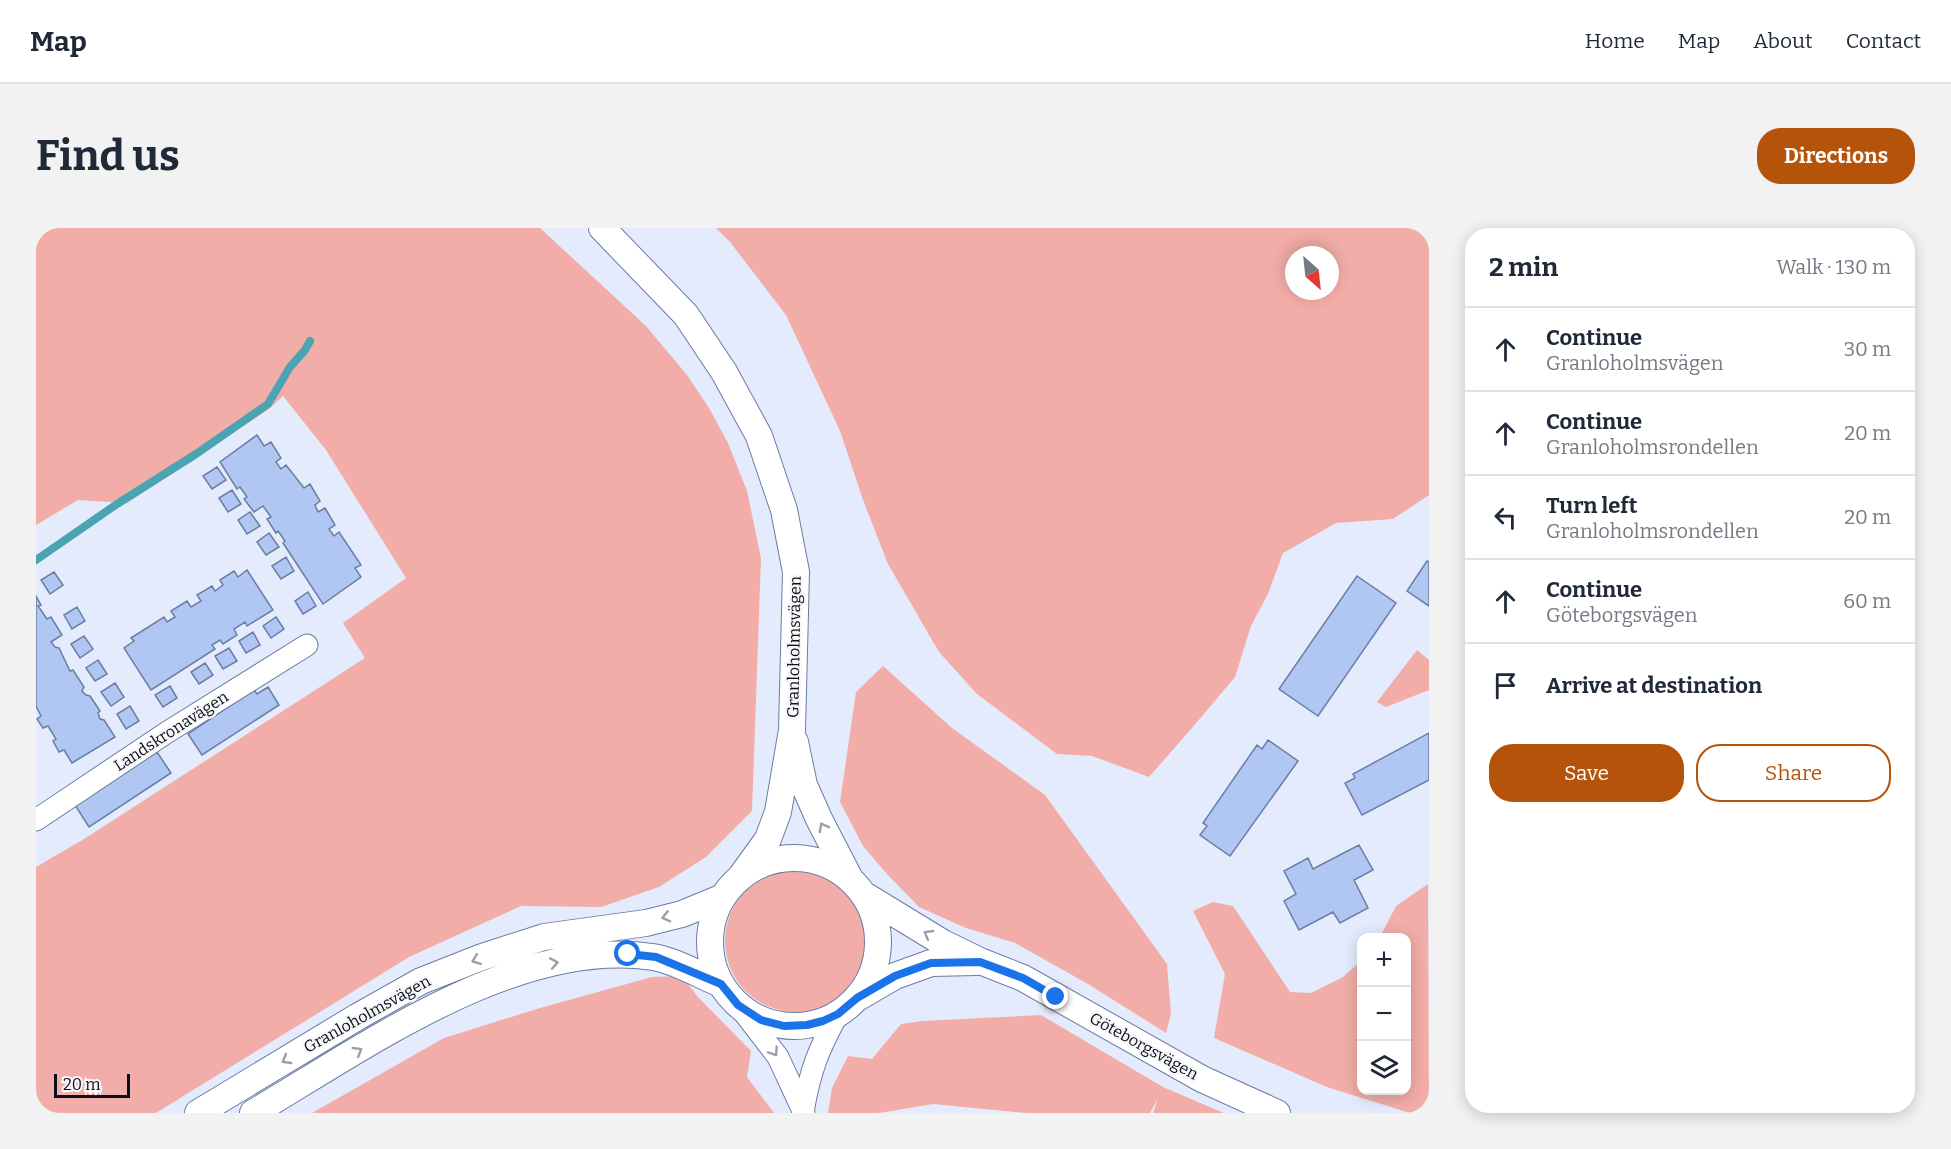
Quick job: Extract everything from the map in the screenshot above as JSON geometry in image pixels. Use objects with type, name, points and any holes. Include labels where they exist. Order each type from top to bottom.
[{"type":"street","name":"Granloholmsvägen","points":[[602,228],[686,315],[724,372],[759,436],[784,510],[796,572],[792,730],[778,812],[768,839],[742,875]]},
{"type":"street","name":"Landskronavägen","points":[[36,820],[165,733],[307,645]]},
{"type":"street","name":"Granloholmsvägen","points":[[792,730],[804,785],[819,819],[858,888]]},
{"type":"street","points":[[792,857],[813,859],[830,865],[858,888],[875,918],[878,950],[873,973],[848,1006],[816,1057],[809,1079],[803,1113],[778,1057],[721,984],[714,970],[709,939],[711,925],[721,898],[742,875],[766,862],[792,857]]},
{"type":"street","name":"Göteborgsvägen","points":[[858,888],[943,944],[980,962],[1023,978],[1202,1079],[1277,1113]]},
{"type":"street","name":"Granloholmsvägen","points":[[214,1109],[357,1017],[421,981],[482,957],[544,937],[646,923],[682,914],[721,898]]},
{"type":"street","name":"Granloholmsvägen","points":[[254,1113],[394,1029],[490,983],[548,963],[628,954],[656,957],[721,984]]},
{"type":"street","name":"Göteborgsvägen","points":[[848,1006],[895,976],[931,963],[980,962]]},
{"type":"street","points":[[738,1005],[761,1020],[784,1026],[807,1025],[823,1021],[848,1006]]},
{"type":"shaded area","points":[[36,228],[540,228],[646,326],[687,375],[709,408],[728,443],[747,491],[761,558],[752,811],[706,857],[659,887],[601,907],[521,906],[409,957],[156,1113],[36,1113],[36,867],[84,839],[365,658],[343,623],[406,578],[326,450],[283,396],[269,409],[127,503],[78,500],[36,525]]},
{"type":"shaded area","points":[[716,228],[1429,228],[1429,495],[1393,519],[1336,523],[1283,553],[1268,594],[1251,626],[1235,677],[1149,777],[1092,756],[1057,754],[977,694],[939,652],[888,564],[840,431],[786,315],[730,242]]},
{"type":"shaded area","points":[[1417,650],[1429,660],[1429,690],[1386,707],[1377,702]]},
{"type":"shaded area","points":[[883,666],[952,728],[1045,795],[1167,964],[1171,1014],[1166,1033],[1088,984],[1015,943],[966,928],[919,907],[863,846],[840,802],[856,692]]},
{"type":"shaded area","points":[[796,870],[823,875],[846,891],[862,914],[867,941],[862,968],[846,991],[823,1007],[796,1012],[769,1007],[746,991],[730,968],[725,941],[730,914],[746,891],[769,875]]},
{"type":"shaded area","points":[[1428,884],[1429,1113],[1410,1113],[1327,1087],[1214,1038],[1225,974],[1193,911],[1213,902],[1233,906],[1290,992],[1311,993],[1343,977],[1357,965],[1357,1095],[1411,1095],[1411,933],[1382,933],[1396,906]]},
{"type":"shaded area","points":[[682,976],[697,996],[751,1051],[747,1077],[774,1113],[312,1113],[444,1038],[652,977]]},
{"type":"shaded area","points":[[1041,1015],[1163,1087],[1224,1113],[1153,1113],[1158,1098],[1150,1113],[1027,1113],[933,1104],[879,1113],[828,1113],[832,1088],[848,1056],[872,1059],[901,1024]]},
{"type":"building","points":[[257,435],[264,446],[271,442],[281,458],[276,462],[281,469],[286,465],[304,488],[310,484],[320,501],[315,505],[318,512],[325,508],[335,525],[329,529],[334,536],[339,532],[361,565],[355,568],[361,577],[323,604],[283,543],[285,541],[278,531],[276,533],[267,519],[271,517],[263,506],[254,512],[244,499],[247,497],[240,487],[237,489],[220,462]]},
{"type":"building","points":[[217,467],[226,480],[212,489],[203,476]]},
{"type":"building","points":[[232,490],[241,504],[228,512],[219,498]]},
{"type":"building","points":[[250,512],[260,526],[247,534],[238,520]]},
{"type":"building","points":[[269,533],[279,547],[266,555],[257,542]]},
{"type":"building","points":[[286,557],[294,571],[281,579],[272,566]]},
{"type":"building","points":[[1427,561],[1429,562],[1429,606],[1407,591]]},
{"type":"building","points":[[247,570],[273,610],[247,626],[245,622],[234,629],[237,635],[223,644],[220,640],[212,645],[215,649],[151,690],[124,648],[134,641],[131,638],[164,617],[167,622],[175,617],[171,611],[187,601],[191,607],[201,601],[197,595],[212,586],[215,591],[223,585],[220,580],[234,571],[238,577]]},
{"type":"building","points":[[54,572],[63,585],[50,594],[41,580]]},
{"type":"building","points":[[1357,576],[1396,603],[1318,716],[1279,689]]},
{"type":"building","points":[[308,592],[316,606],[303,614],[295,601]]},
{"type":"building","points":[[36,596],[41,605],[38,606],[47,619],[51,617],[62,635],[51,642],[59,648],[70,671],[73,670],[84,687],[82,691],[90,696],[100,711],[98,713],[100,719],[104,720],[115,737],[72,763],[64,750],[59,752],[53,741],[56,739],[48,726],[43,728],[37,719],[41,716],[36,706]]},
{"type":"building","points":[[77,607],[85,621],[72,629],[64,615]]},
{"type":"building","points":[[276,617],[284,629],[271,638],[263,626]]},
{"type":"building","points":[[253,632],[260,645],[246,653],[239,641]]},
{"type":"building","points":[[84,636],[93,649],[80,658],[71,644]]},
{"type":"building","points":[[229,648],[237,661],[223,669],[215,656]]},
{"type":"building","points":[[98,660],[107,674],[95,681],[86,668]]},
{"type":"building","points":[[205,663],[213,675],[199,684],[191,672]]},
{"type":"building","points":[[115,683],[124,697],[111,706],[101,692]]},
{"type":"building","points":[[170,686],[177,698],[163,707],[155,695]]},
{"type":"building","points":[[268,687],[279,705],[202,755],[188,734],[254,690],[257,694]]},
{"type":"building","points":[[130,706],[139,721],[126,729],[117,714]]},
{"type":"building","points":[[1429,733],[1429,780],[1362,815],[1345,783],[1355,778],[1353,774]]},
{"type":"building","points":[[1268,740],[1298,761],[1230,856],[1200,835],[1207,826],[1203,823],[1257,745],[1262,749]]},
{"type":"building","points":[[157,752],[171,773],[89,827],[75,805]]},
{"type":"building","points":[[1359,845],[1373,870],[1354,880],[1368,908],[1340,923],[1333,912],[1299,930],[1284,901],[1296,894],[1284,871],[1308,858],[1313,869]]},
{"type":"waterway","points":[[36,560],[268,404],[290,367],[310,341]]},
{"type":"route","points":[[628,954],[656,957],[721,984],[738,1005],[761,1020],[784,1026],[807,1025],[823,1021],[838,1014],[857,998],[895,976],[931,963],[980,962],[1023,978],[1056,997]]}]
